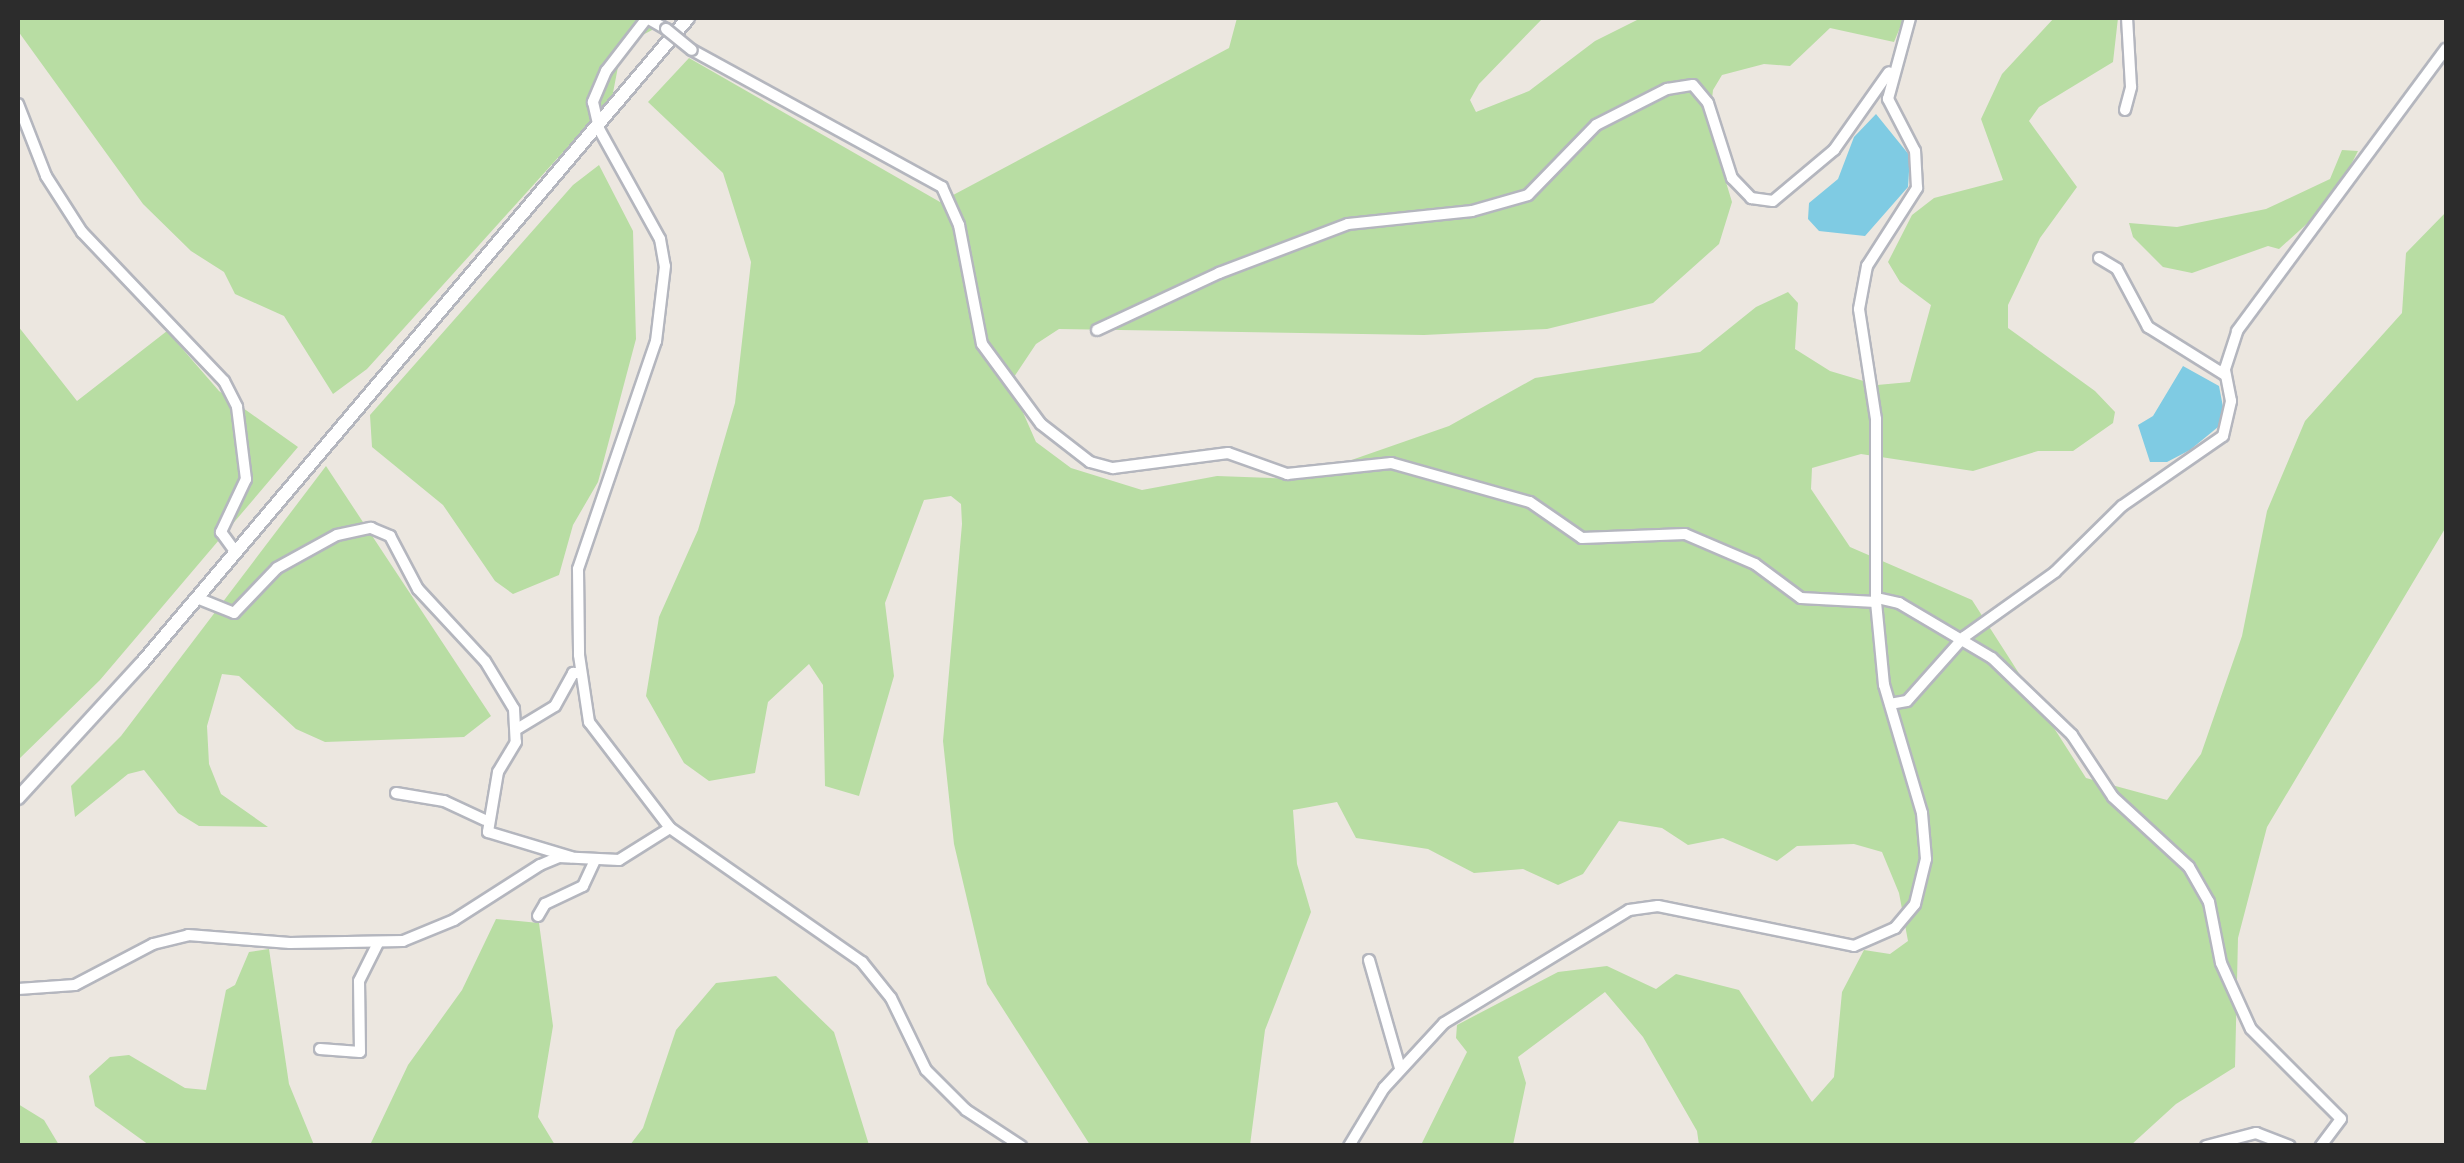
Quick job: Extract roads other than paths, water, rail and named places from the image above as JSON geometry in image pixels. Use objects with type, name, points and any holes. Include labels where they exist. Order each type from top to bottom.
[{"type":"street","points":[[1020,1146],[966,1110],[926,1070],[891,998],[862,962],[670,828],[589,722],[581,673],[581,558],[656,341],[665,278],[660,238],[599,129],[594,102],[606,71],[648,18],[692,50],[942,186],[959,225],[982,344],[1041,424],[1090,462],[1113,468],[1228,453],[1288,474],[1391,463],[1530,502],[1582,538],[1685,534],[1755,564],[1802,598],[1876,600],[1964,637],[2072,735],[2114,796],[2188,867],[2208,902],[2220,963],[2250,1029],[2341,1119],[2321,1146]]},
{"type":"street","points":[[18,798],[197,598],[234,550],[599,129],[688,18]]},
{"type":"street","points":[[1349,1146],[1400,1068],[1444,1023],[1493,988],[1629,910],[1658,906],[1843,946],[1895,928],[1915,904],[1926,858],[1922,813],[1890,704],[1876,600],[1876,420],[1859,309],[1867,266],[1918,180],[1915,151],[1888,99],[1910,18]]},
{"type":"street","points":[[2125,110],[2132,87],[2127,18]]},
{"type":"street","points":[[1890,704],[1908,700],[1964,637],[2055,572],[2122,506],[2223,436],[2231,409],[2225,375],[2237,331],[2446,50]]},
{"type":"street","points":[[1098,330],[1218,273],[1348,224],[1472,211],[1528,196],[1596,125],[1667,90],[1693,85],[1708,103],[1732,178],[1751,198],[1773,201],[1834,150],[1897,58]]},
{"type":"street","points":[[18,104],[46,176],[82,232],[224,381],[237,407],[246,479],[221,532],[234,550]]},
{"type":"street","points":[[2099,258],[2116,269],[2148,327],[2225,375]]},
{"type":"street","points":[[197,598],[234,613],[277,568],[336,535],[376,529],[403,554],[418,589],[485,661],[514,709],[517,730],[485,820]]},
{"type":"street","points":[[517,730],[555,706],[573,673],[581,673]]},
{"type":"street","points":[[396,792],[444,801],[485,820],[493,838],[572,858],[633,856],[670,828]]},
{"type":"street","points":[[18,989],[75,985],[153,944],[188,935],[378,943],[419,936],[540,865],[572,858]]},
{"type":"street","points":[[538,916],[545,904],[583,886],[595,860]]},
{"type":"street","points":[[320,1049],[360,1052],[360,980],[378,943]]},
{"type":"street","points":[[1369,960],[1400,1068]]},
{"type":"street","points":[[2206,1146],[2256,1133],[2290,1146]]},
{"type":"water","points":[[1876,114],[1910,156],[1908,187],[1865,236],[1819,231],[1808,219],[1809,203],[1838,179],[1854,137]]},
{"type":"water","points":[[2183,366],[2219,386],[2224,412],[2218,427],[2190,450],[2167,462],[2150,462],[2138,425],[2153,416]]}]
